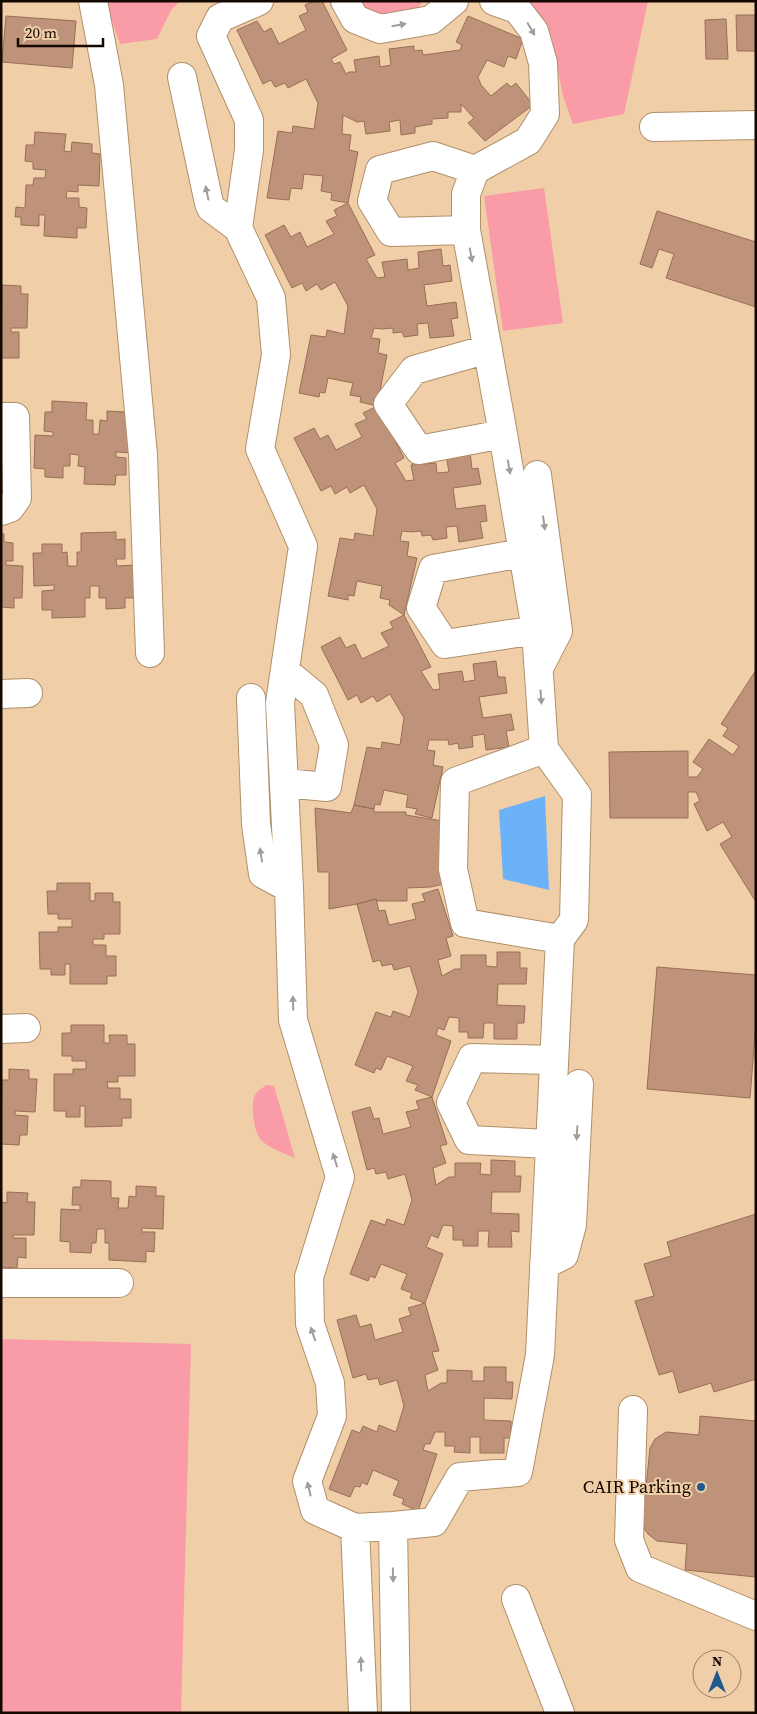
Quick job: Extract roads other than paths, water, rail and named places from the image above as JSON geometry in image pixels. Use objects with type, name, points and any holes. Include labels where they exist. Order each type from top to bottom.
[{"type":"street","points":[[93,1],[109,85],[143,456],[150,653]]},
{"type":"street","points":[[238,228],[249,150],[249,120],[211,36],[220,18],[259,1]]},
{"type":"street","points":[[344,1],[355,19],[380,29],[431,20],[454,1]]},
{"type":"street","points":[[182,77],[209,204],[211,208],[238,228],[271,298],[276,355],[260,449],[303,546],[280,703],[293,1020],[340,1177],[309,1277],[310,1324],[330,1383],[332,1416],[307,1481],[315,1510],[355,1528],[434,1522],[460,1477],[518,1472],[540,1355],[560,940],[574,920],[577,795],[544,749],[536,630],[466,230],[466,194],[475,170],[528,140],[545,114],[543,63],[534,31],[517,9],[494,1]]},
{"type":"street","points":[[654,127],[756,125]]},
{"type":"street","points":[[466,230],[391,232],[372,201],[380,170],[433,156],[475,170]]},
{"type":"street","points":[[488,349],[414,370],[388,404],[419,450],[503,434]]},
{"type":"street","points":[[1,417],[15,417],[17,498],[10,508],[1,511]]},
{"type":"street","points":[[538,475],[558,631],[539,668]]},
{"type":"street","points":[[523,552],[433,569],[421,608],[445,644],[536,630]]},
{"type":"street","points":[[284,783],[327,787],[334,745],[314,695],[285,671]]},
{"type":"street","points":[[1,694],[28,693]]},
{"type":"street","points":[[251,698],[256,824],[264,874],[289,888]]},
{"type":"street","points":[[544,749],[455,782],[453,869],[466,923],[560,940]]},
{"type":"street","points":[[550,1144],[469,1140],[451,1103],[472,1058],[554,1060]]},
{"type":"street","points":[[544,1265],[564,1255],[572,1225],[579,1084]]},
{"type":"street","points":[[1,1283],[120,1283]]},
{"type":"street","points":[[633,1410],[629,1540],[640,1568],[756,1616]]},
{"type":"street","points":[[392,1526],[396,1713]]},
{"type":"street","points":[[355,1528],[363,1713]]},
{"type":"street","points":[[516,1599],[560,1713]]},
{"type":"water","points":[[545,796],[549,890],[503,879],[499,810]]},
{"type":"place","name":"CAIR Parking","points":[[701,1487]]}]
